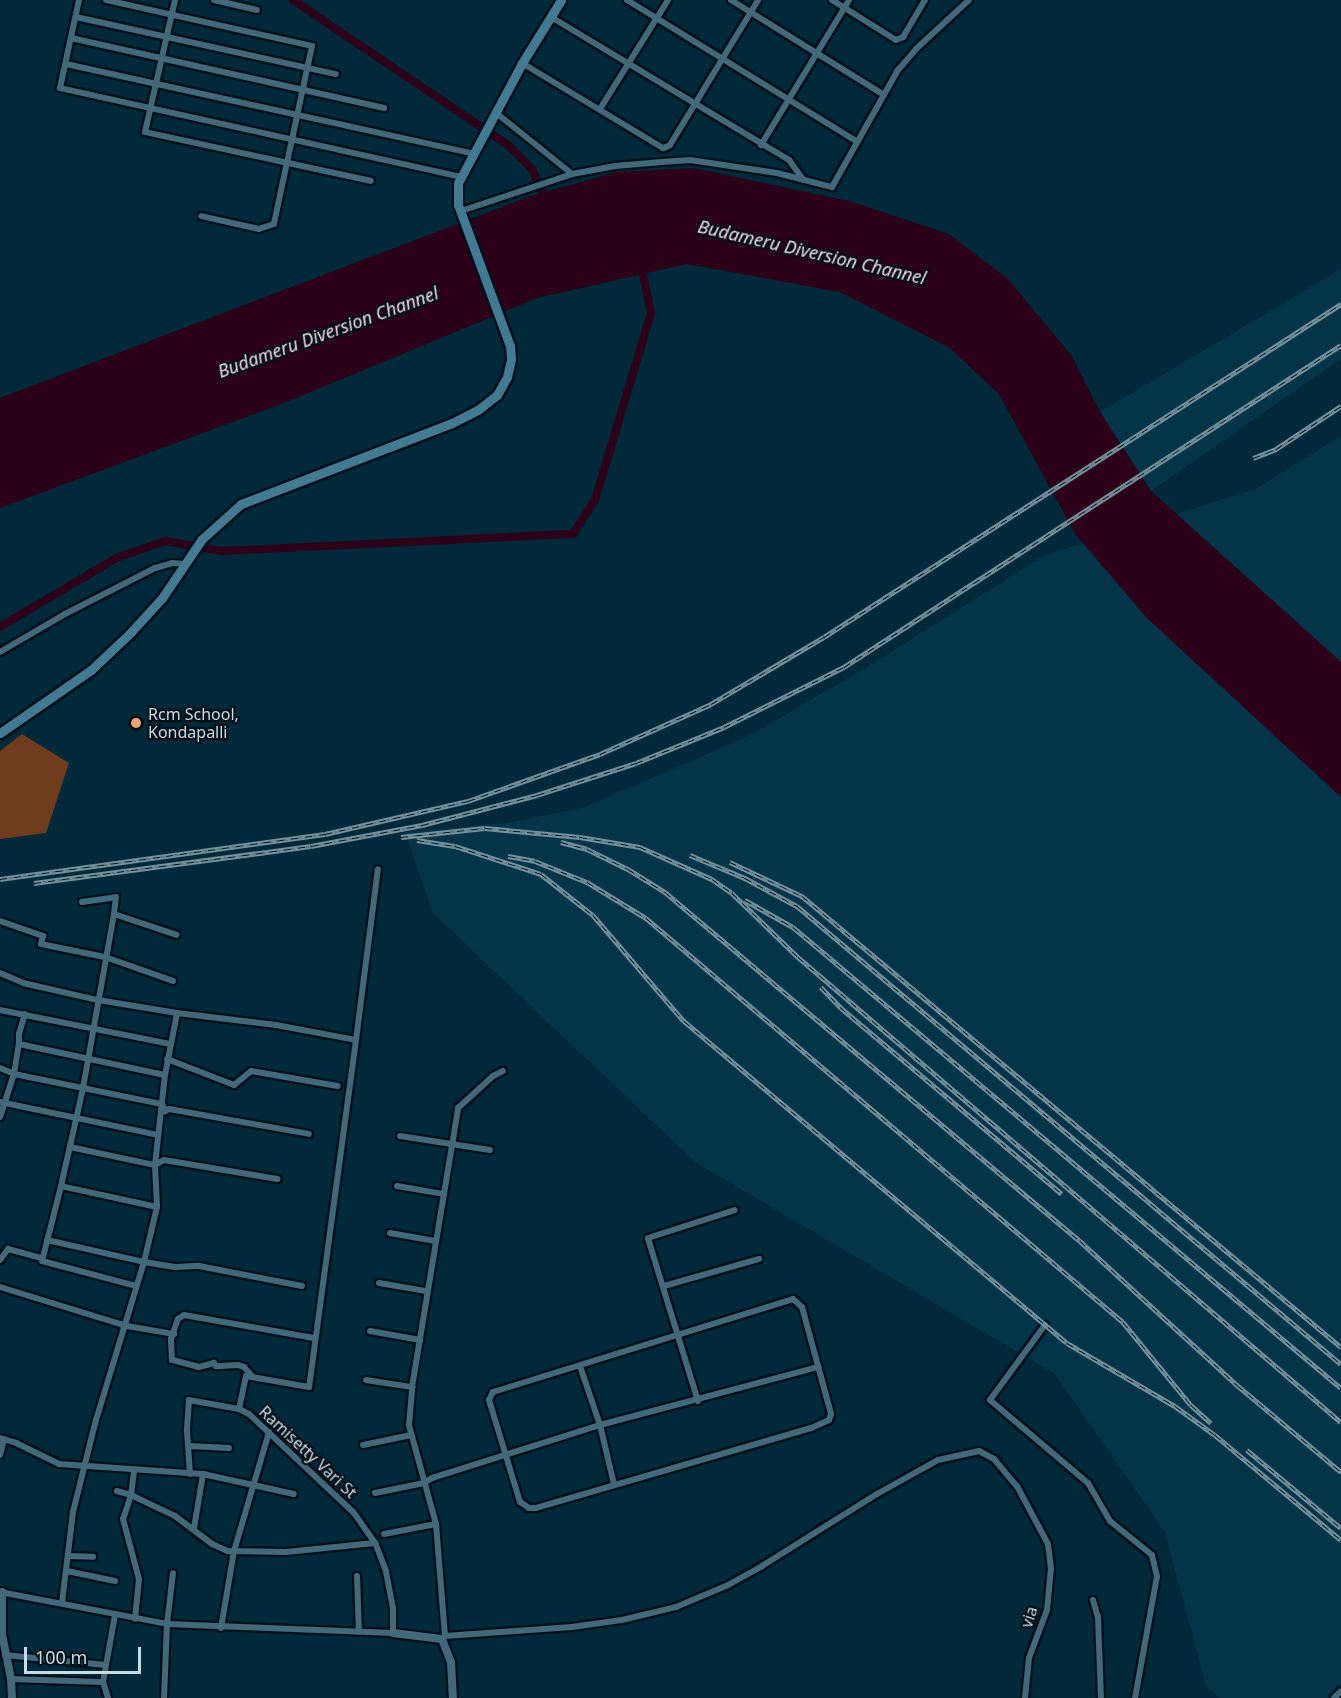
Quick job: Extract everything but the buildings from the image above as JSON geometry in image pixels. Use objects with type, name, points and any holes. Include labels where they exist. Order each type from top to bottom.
[{"type":"main road","points":[[0,733],[91,670],[154,607],[202,539],[242,504],[452,423],[479,409],[497,395],[507,376],[511,351],[456,191],[472,153],[522,63],[561,0]]},
{"type":"street","points":[[79,0],[60,88],[460,177]]},
{"type":"street","points":[[106,0],[312,46],[274,225],[259,229],[201,216]]},
{"type":"street","points":[[175,0],[145,132],[371,181]]},
{"type":"street","points":[[214,0],[257,10]]},
{"type":"street","points":[[627,0],[856,141]]},
{"type":"street","points":[[600,109],[668,0]]},
{"type":"street","points":[[731,0],[884,94]]},
{"type":"street","points":[[522,63],[663,148],[670,145],[758,0]]},
{"type":"street","points":[[832,0],[896,40],[903,37],[925,0]]},
{"type":"street","points":[[761,145],[849,0]]},
{"type":"street","points":[[461,211],[572,174],[615,166],[690,160],[803,179],[832,187],[898,70],[916,49],[969,0]]},
{"type":"street","points":[[76,17],[336,74]]},
{"type":"street","points":[[551,17],[789,160],[803,179]]},
{"type":"street","points":[[71,38],[303,88],[384,108]]},
{"type":"street","points":[[66,64],[472,153]]},
{"type":"street","points":[[495,114],[572,174]]},
{"type":"street","points":[[0,652],[65,614],[155,568],[172,563],[185,564]]},
{"type":"street","points":[[239,1409],[245,1377],[252,1376],[309,1387],[378,869]]},
{"type":"street","points":[[41,1258],[70,1147],[116,897],[82,902]]},
{"type":"street","points":[[114,914],[177,935]]},
{"type":"street","points":[[0,921],[43,936],[41,944],[105,957],[173,981]]},
{"type":"street","points":[[0,973],[22,983],[98,1000],[177,1014],[276,1025],[356,1040]]},
{"type":"street","points":[[0,1011],[25,1014],[170,1044]]},
{"type":"street","points":[[0,1117],[2,1103],[14,1074],[19,1034],[25,1014]]},
{"type":"street","points":[[62,1603],[73,1512],[96,1420],[127,1326],[157,1207],[155,1165],[158,1135],[167,1059],[177,1014]]},
{"type":"street","points":[[19,1044],[165,1075]]},
{"type":"street","points":[[167,1059],[234,1085],[251,1071],[338,1086]]},
{"type":"street","points":[[0,1068],[14,1074],[162,1104]]},
{"type":"street","points":[[453,1698],[452,1662],[444,1637],[436,1524],[411,1436],[412,1387],[426,1291],[458,1108],[493,1076],[503,1071]]},
{"type":"street","points":[[2,1103],[158,1135]]},
{"type":"street","points":[[162,1104],[165,1111],[169,1109],[309,1134]]},
{"type":"street","points":[[400,1136],[490,1150]]},
{"type":"street","points":[[70,1147],[155,1165],[164,1160],[277,1179]]},
{"type":"street","points":[[61,1185],[157,1207]]},
{"type":"street","points":[[397,1186],[444,1194]]},
{"type":"street","points":[[698,1401],[680,1334],[648,1238],[735,1210]]},
{"type":"street","points":[[390,1233],[435,1242]]},
{"type":"street","points":[[47,1240],[144,1262],[177,1267],[199,1266],[302,1286]]},
{"type":"street","points":[[0,1260],[8,1249],[41,1258],[45,1262],[136,1286]]},
{"type":"street","points":[[664,1286],[759,1258]]},
{"type":"street","points":[[379,1283],[426,1291]]},
{"type":"street","points":[[0,1287],[127,1326],[174,1334]]},
{"type":"street","points":[[793,1299],[802,1307],[831,1414],[829,1420],[811,1428],[529,1508],[520,1502],[489,1400],[490,1394],[580,1366],[793,1299]]},
{"type":"street","points":[[252,1376],[244,1367],[238,1365],[216,1366],[214,1363],[199,1367],[176,1362],[170,1356],[178,1319],[184,1315],[314,1338]]},
{"type":"street","points":[[1045,1324],[990,1400],[1088,1484],[1110,1521],[1152,1555],[1157,1576],[1135,1698]]},
{"type":"street","points":[[370,1331],[420,1340]]},
{"type":"street","points":[[580,1366],[600,1425],[614,1484]]},
{"type":"street","points":[[375,1493],[424,1483],[432,1478],[600,1425],[698,1401],[818,1367]]},
{"type":"street","points":[[366,1380],[412,1387]]},
{"type":"street","name":"Ramisetty Vari St","points":[[190,1474],[187,1431],[189,1400],[239,1409],[270,1432],[353,1512],[375,1543],[387,1571],[393,1608],[393,1633]]},
{"type":"street","points":[[220,1628],[234,1551],[270,1432]]},
{"type":"street","points":[[363,1445],[411,1436]]},
{"type":"street","points":[[0,1455],[2,1439],[50,1462],[134,1471],[203,1474],[294,1494]]},
{"type":"street","points":[[189,1446],[228,1448]]},
{"type":"street","name":"via","points":[[444,1637],[572,1628],[622,1620],[676,1607],[736,1581],[886,1489],[938,1460],[956,1454],[979,1451],[994,1459],[1017,1486],[1048,1544],[1051,1568],[1047,1610],[1029,1658],[1025,1698]]},
{"type":"street","points":[[134,1471],[131,1495],[123,1519],[139,1579],[135,1619]]},
{"type":"street","points":[[194,1528],[203,1474]]},
{"type":"street","points":[[117,1491],[131,1495],[194,1528],[212,1544],[234,1551],[286,1552],[375,1543]]},
{"type":"street","points":[[384,1534],[436,1524]]},
{"type":"street","points":[[68,1556],[93,1557]]},
{"type":"street","points":[[67,1571],[115,1581]]},
{"type":"street","points":[[164,1698],[167,1624],[173,1573]]},
{"type":"street","points":[[357,1576],[359,1632]]},
{"type":"street","points":[[12,1698],[11,1679],[2,1657],[1,1592],[167,1624],[444,1637]]},
{"type":"street","points":[[1092,1600],[1098,1617],[1101,1698]]},
{"type":"street","points":[[108,1698],[104,1683],[115,1615]]},
{"type":"street","points":[[2,1657],[106,1665]]},
{"type":"street","points":[[11,1679],[104,1683]]},
{"type":"street","points":[[1334,1698],[1341,1691]]},
{"type":"shaded area","points":[[1341,269],[1341,359],[1151,491],[1100,412]]},
{"type":"shaded area","points":[[1341,436],[1341,1698],[1219,1698],[1206,1686],[1165,1532],[1055,1374],[695,1162],[433,913],[405,832],[512,822],[585,807],[749,736],[867,667],[1045,555],[1256,489]]},
{"type":"shaded area","points":[[22,734],[69,763],[46,833],[0,839],[0,751]]},
{"type":"water","name":"Budameru Diversion Channel","points":[[693,168],[849,201],[949,234],[1008,279],[1071,355],[1100,412],[1151,491],[1341,662],[1341,797],[1147,618],[1076,535],[999,394],[950,348],[840,292],[687,264],[537,298],[284,403],[0,508],[0,398],[531,196],[617,172]]},
{"type":"waterway","points":[[293,0],[508,145],[532,169],[546,201]]},
{"type":"waterway","points":[[0,627],[116,558],[165,541],[222,551],[573,534],[595,500],[651,313],[641,265]]},
{"type":"railway","points":[[0,879],[325,834],[468,801],[600,754],[711,704],[824,637],[1341,304]]},
{"type":"railway","points":[[34,883],[311,846],[422,825],[537,795],[636,763],[724,727],[844,667],[1341,345]]},
{"type":"railway","points":[[1253,458],[1276,449],[1341,406]]},
{"type":"railway","points":[[401,837],[485,828],[580,837],[640,847],[712,879],[732,893],[798,957],[1341,1422]]},
{"type":"railway","points":[[417,840],[455,846],[541,874],[593,915],[684,1021],[1067,1343],[1175,1406],[1215,1435],[1341,1540]]},
{"type":"railway","points":[[561,842],[587,849],[628,869],[665,892],[1080,1241],[1237,1385],[1341,1472]]},
{"type":"railway","points":[[690,855],[745,878],[797,906],[1341,1364]]},
{"type":"railway","points":[[508,856],[535,861],[587,882],[646,918],[1123,1322],[1191,1405],[1211,1423]]},
{"type":"railway","points":[[730,862],[802,896],[1341,1347]]},
{"type":"railway","points":[[745,900],[793,927],[1341,1388]]},
{"type":"railway","points":[[821,987],[840,1007],[1062,1194]]},
{"type":"railway","points":[[1247,1450],[1341,1528]]},
{"type":"place","name":"Rcm School, Kondapalli","points":[[136,723]]}]
